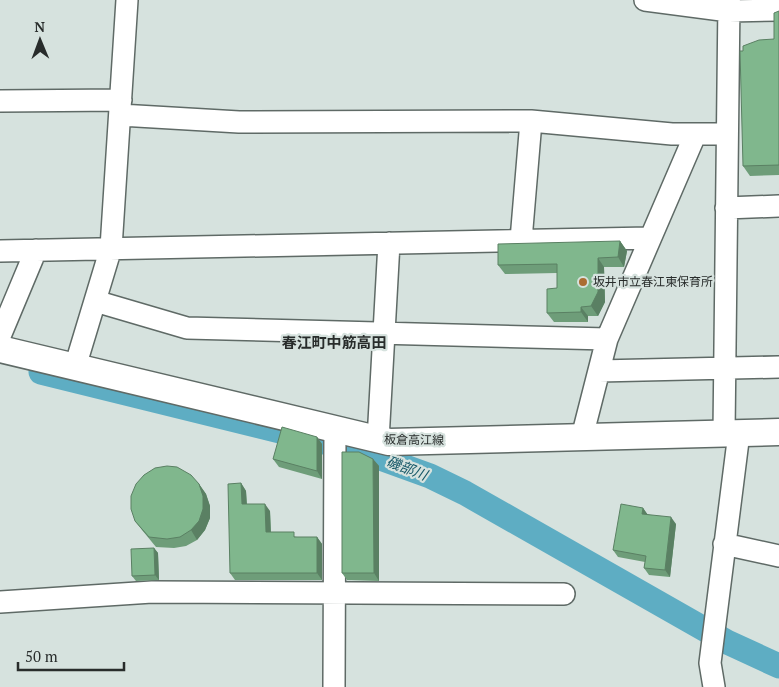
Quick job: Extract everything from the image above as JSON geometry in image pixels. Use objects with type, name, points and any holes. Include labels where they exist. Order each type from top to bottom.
[{"type":"main road","name":"板倉高江線","points":[[0,348],[389,442],[779,432]]},
{"type":"street","points":[[76,367],[111,248],[127,0]]},
{"type":"street","points":[[645,0],[779,10]]},
{"type":"street","points":[[714,687],[710,663],[724,544],[731,433],[724,369],[729,6]]},
{"type":"street","points":[[0,101],[120,107],[239,122],[531,121],[695,135],[727,134]]},
{"type":"street","points":[[521,240],[531,121]]},
{"type":"street","points":[[582,437],[607,339],[695,135]]},
{"type":"street","points":[[726,208],[779,206]]},
{"type":"street","points":[[0,251],[650,238]]},
{"type":"street","points":[[378,440],[390,243]]},
{"type":"street","points":[[0,336],[36,250]]},
{"type":"street","points":[[95,301],[187,328],[607,339]]},
{"type":"street","points":[[599,371],[779,367]]},
{"type":"street","points":[[334,687],[336,430]]},
{"type":"street","points":[[724,544],[779,556]]},
{"type":"street","points":[[0,602],[152,592],[564,594]]},
{"type":"building","points":[[779,11],[779,165],[743,166],[740,51],[743,51],[743,46],[759,40],[774,39],[774,13]]},
{"type":"building","points":[[620,241],[618,257],[598,258],[598,292],[591,306],[581,307],[581,312],[547,313],[547,289],[557,288],[557,264],[498,265],[498,244]]},
{"type":"building","points":[[282,427],[317,437],[317,471],[273,459]]},
{"type":"building","points":[[342,452],[359,452],[373,459],[374,573],[342,573]]},
{"type":"building","points":[[177,467],[191,475],[199,484],[203,496],[203,509],[199,521],[191,530],[180,537],[167,539],[149,537],[135,521],[131,509],[131,496],[136,484],[144,475],[155,468]]},
{"type":"building","points":[[241,483],[242,504],[265,504],[266,532],[294,532],[294,537],[317,537],[317,573],[230,573],[228,484]]},
{"type":"building","points":[[621,504],[643,508],[642,514],[671,517],[665,570],[644,568],[646,556],[613,550]]},
{"type":"building","points":[[154,548],[155,575],[132,576],[131,549]]},
{"type":"waterway","name":"磯部川","points":[[41,372],[361,451],[430,476],[465,493],[727,642],[779,666]]},
{"type":"place","name":"坂井市立春江東保育所","points":[[583,282]]},
{"type":"district","name":"春江町中筋高田","points":[[334,343]]}]
